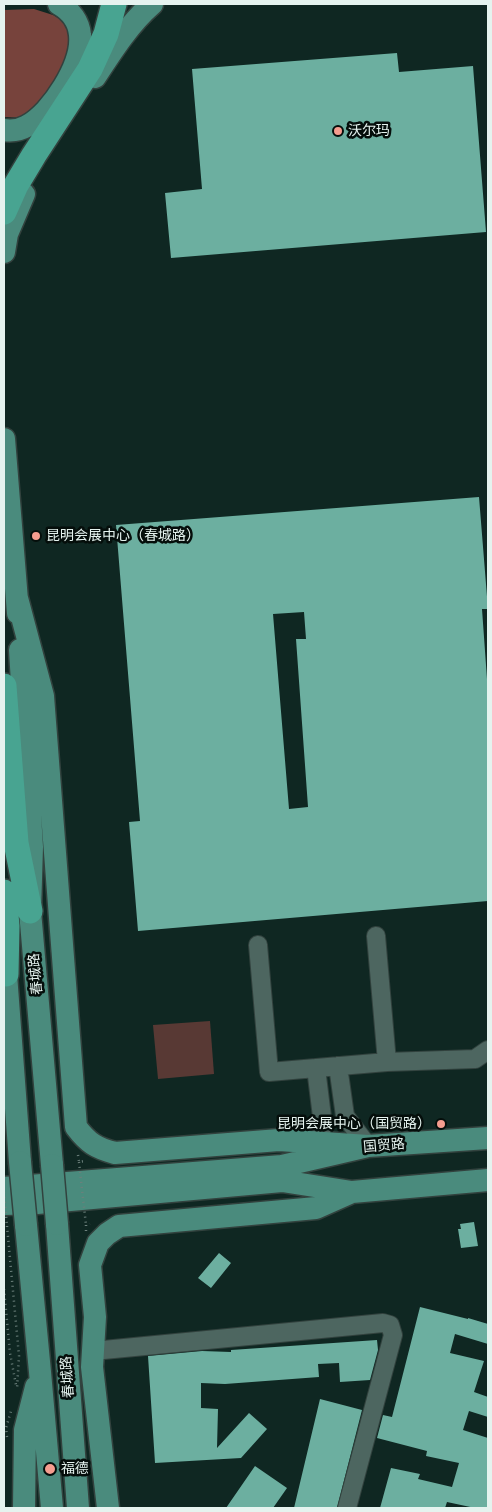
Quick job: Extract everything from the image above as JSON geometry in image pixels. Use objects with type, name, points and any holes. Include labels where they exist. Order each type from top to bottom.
[{"type":"highway","points":[[4,212],[16,185],[34,154],[90,69],[106,34],[114,4]]},
{"type":"highway","points":[[4,686],[16,843],[31,919]]},
{"type":"highway","points":[[4,892],[6,926],[5,969]]},
{"type":"main road","points":[[4,130],[27,126],[40,116],[60,92],[73,66],[79,52],[78,26],[69,11],[60,4]]},
{"type":"main road","points":[[4,252],[7,234],[15,213],[38,165],[116,44],[152,4]]},
{"type":"main road","name":"春城路","points":[[4,439],[26,735],[32,847],[31,919],[57,1224],[78,1508]]},
{"type":"main road","points":[[17,598],[43,696],[76,1127],[91,1144],[115,1153],[279,1140],[368,1146]]},
{"type":"main road","points":[[31,919],[50,967],[59,1040],[73,1084]]},
{"type":"main road","name":"春城路","points":[[5,969],[7,1034],[20,1162],[16,1226],[40,1372],[52,1508]]},
{"type":"main road","name":"国贸路","points":[[4,1188],[282,1166],[368,1146],[488,1138]]},
{"type":"main road","points":[[4,1204],[37,1203],[282,1181],[352,1192],[488,1180]]},
{"type":"main road","points":[[108,1508],[93,1359],[95,1317],[90,1265],[98,1243],[119,1226],[316,1208],[352,1192]]},
{"type":"main road","points":[[62,1289],[78,1315],[93,1359]]},
{"type":"main road","points":[[24,1508],[24,1430],[40,1372]]},
{"type":"main road","points":[[97,1508],[102,1454]]},
{"type":"lane","points":[[376,936],[387,1062]]},
{"type":"lane","points":[[258,945],[269,1072],[387,1062],[475,1059],[488,1050]]},
{"type":"lane","points":[[338,1066],[345,1116],[368,1146]]},
{"type":"lane","points":[[316,1068],[322,1117],[321,1143]]},
{"type":"lane","points":[[93,1359],[383,1323],[390,1326],[393,1335],[347,1508]]},
{"type":"path","points":[[85,1161],[79,1162],[86,1225],[90,1224]]},
{"type":"path","points":[[4,1192],[16,1226],[19,1356],[17,1391],[10,1353],[4,1290]]},
{"type":"path","points":[[6,1428],[11,1410]]},
{"type":"shaded area","points":[[34,9],[53,15],[68,26],[72,36],[64,77],[24,118],[4,117],[4,11]]},
{"type":"shaded area","points":[[210,1021],[214,1074],[158,1079],[153,1025]]},
{"type":"building","name":"沃尔玛","points":[[397,53],[399,72],[473,66],[486,232],[171,258],[165,193],[202,189],[192,69]]},
{"type":"building","points":[[479,497],[488,609],[482,609],[488,693],[488,901],[138,931],[129,822],[140,821],[116,525]],"holes":[[[304,612],[306,639],[296,639],[308,807],[289,809],[273,614]]]},
{"type":"building","points":[[474,1222],[478,1246],[461,1248],[458,1229],[461,1229],[460,1224]]},
{"type":"building","points":[[219,1253],[231,1263],[211,1288],[198,1278]]},
{"type":"building","points":[[420,1307],[488,1324],[488,1344],[455,1334],[450,1353],[484,1361],[474,1392],[488,1397],[488,1417],[469,1411],[463,1430],[488,1438],[488,1508],[475,1508],[447,1502],[445,1508],[380,1508],[391,1468],[420,1474],[418,1479],[452,1487],[459,1463],[426,1456],[427,1451],[377,1438],[383,1415],[392,1417]]},
{"type":"building","points":[[377,1340],[378,1350],[370,1380],[340,1382],[339,1363],[318,1364],[319,1377],[225,1384],[201,1383],[201,1408],[218,1409],[217,1448],[249,1413],[267,1429],[241,1458],[155,1463],[148,1356],[202,1351],[231,1352],[231,1350]]},
{"type":"building","points":[[320,1399],[362,1410],[337,1508],[294,1508]]},
{"type":"building","points":[[255,1466],[287,1488],[273,1508],[226,1508]]},
{"type":"place","name":"沃尔玛","points":[[338,131]]},
{"type":"place","name":"昆明会展中心（春城路）","points":[[36,536]]},
{"type":"place","name":"昆明会展中心（国贸路）","points":[[441,1124]]},
{"type":"place","name":"福德","points":[[50,1469]]}]
